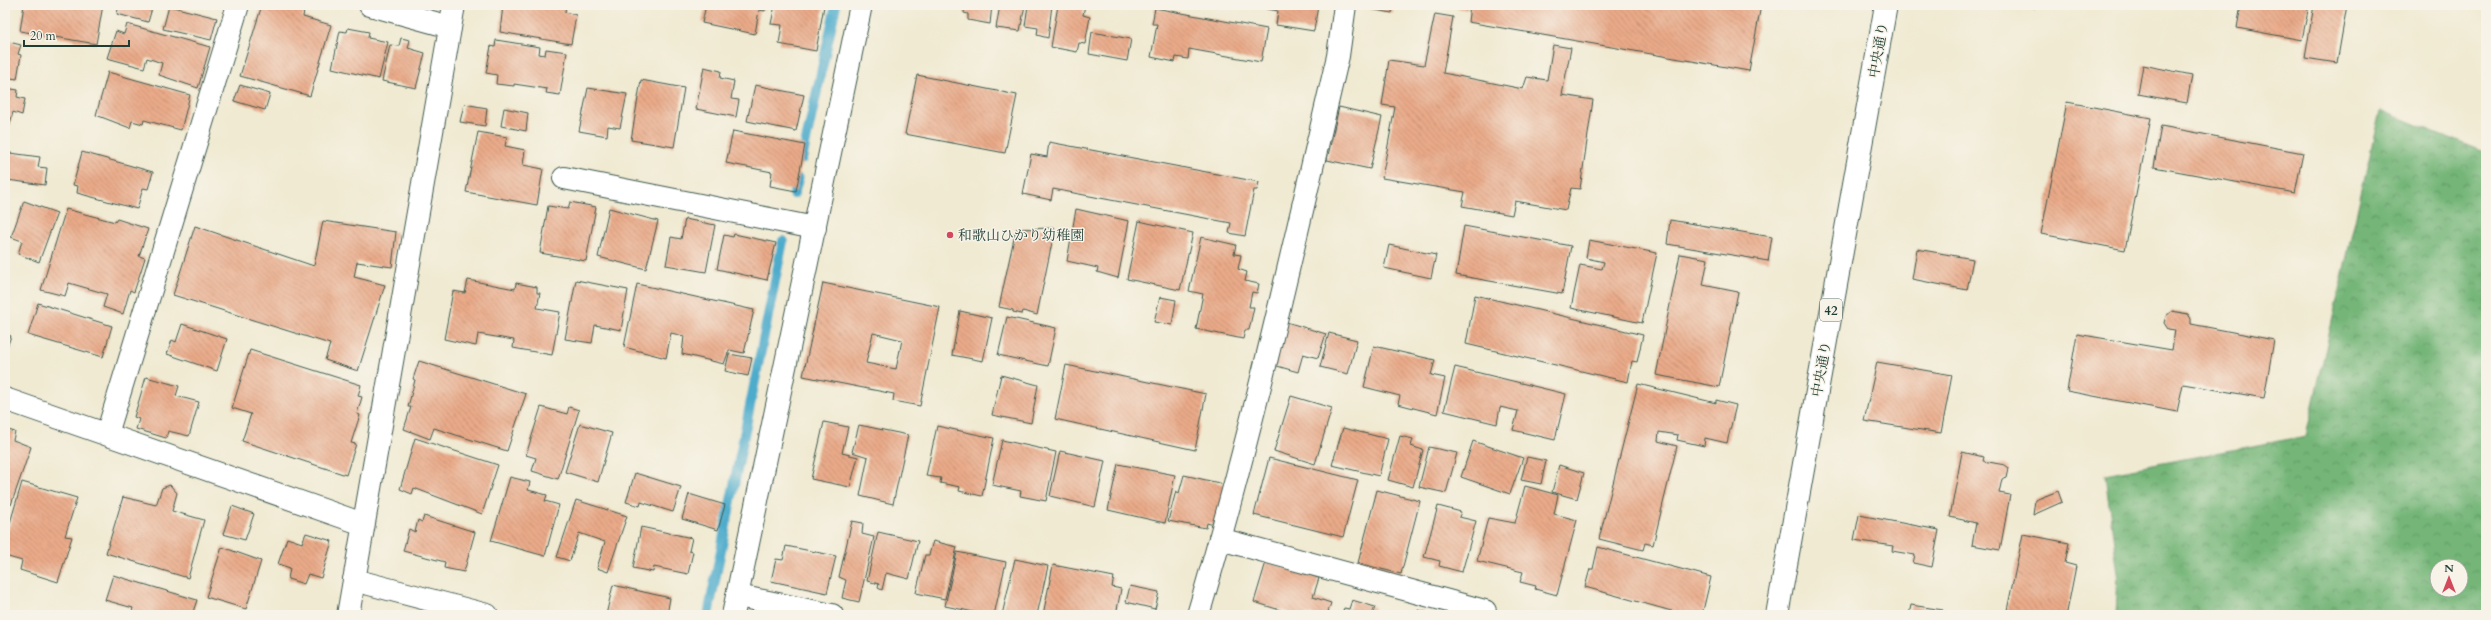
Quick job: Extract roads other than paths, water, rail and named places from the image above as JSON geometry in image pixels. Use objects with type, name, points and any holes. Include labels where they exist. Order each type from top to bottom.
[{"type":"main road","points":[[107,434],[238,5]]},
{"type":"main road","points":[[370,5],[450,27]]},
{"type":"main road","points":[[348,615],[454,5]]},
{"type":"main road","points":[[832,615],[735,606],[861,5]]},
{"type":"main road","points":[[1198,615],[1264,374],[1338,56],[1345,5]]},
{"type":"main road","name":"中央通り","points":[[1777,615],[1886,5]]},
{"type":"main road","points":[[564,178],[815,228]]},
{"type":"main road","points":[[5,399],[363,524]]},
{"type":"main road","points":[[1220,539],[1485,611],[1484,615]]},
{"type":"main road","points":[[354,580],[487,615]]},
{"type":"waterway","points":[[802,159],[836,5]]},
{"type":"waterway","points":[[794,194],[798,179]]},
{"type":"waterway","points":[[708,615],[783,241]]},
{"type":"place","name":"和歌山ひかり幼稚園","points":[[950,235]]}]
